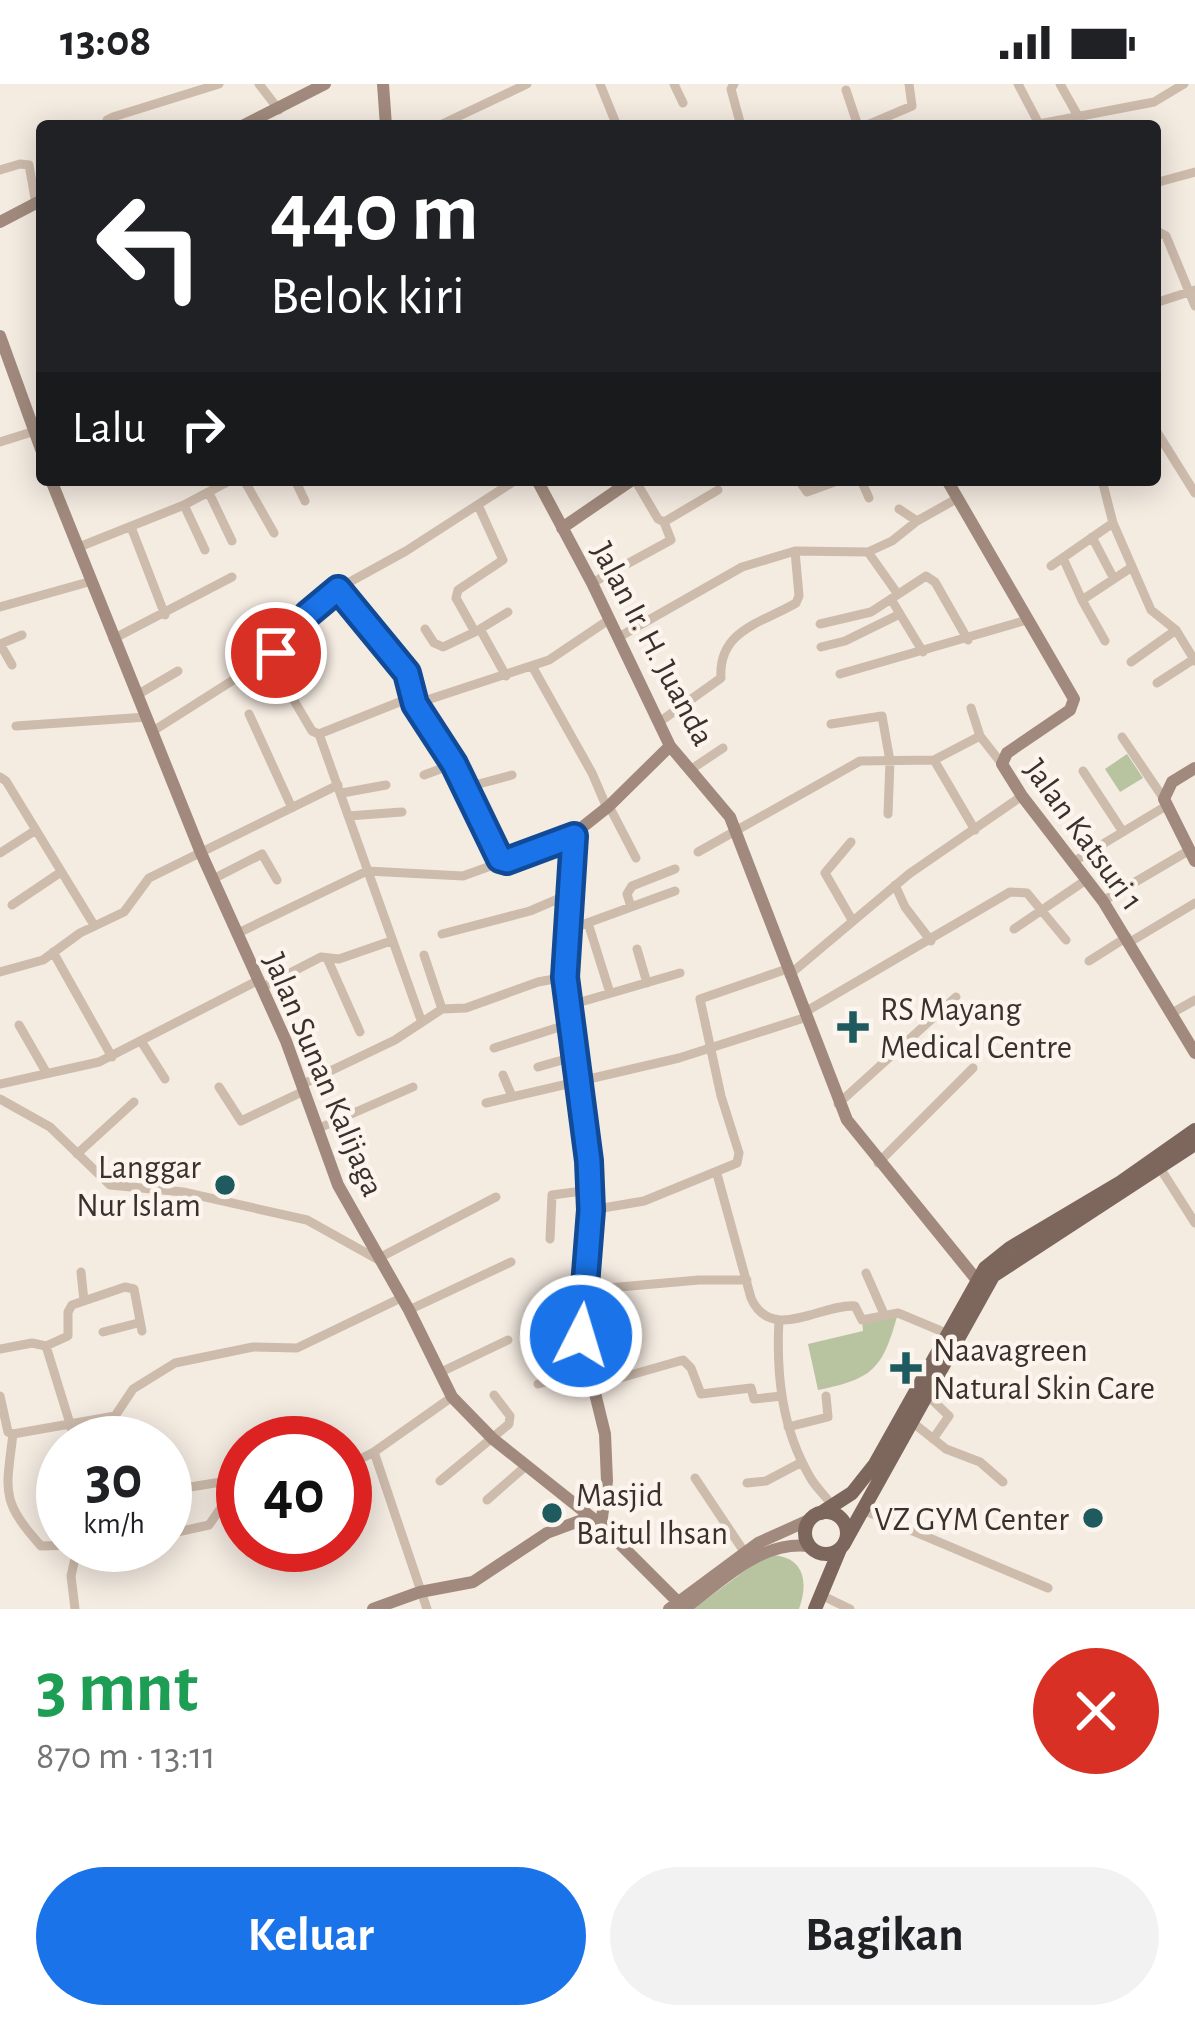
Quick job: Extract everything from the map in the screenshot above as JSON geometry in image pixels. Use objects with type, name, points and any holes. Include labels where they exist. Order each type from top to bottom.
[{"type":"main road","points":[[818,1602],[843,1544],[912,1422],[946,1333],[980,1283],[1010,1248],[1121,1182],[1195,1130]]},
{"type":"main road","points":[[818,1602],[812,1549],[805,1533],[821,1513],[852,1493],[874,1465],[919,1400],[980,1283],[1195,1144]]},
{"type":"main road","points":[[821,1513],[834,1514],[843,1522],[843,1544]]},
{"type":"main road","points":[[812,1549],[831,1554],[843,1544]]},
{"type":"street","points":[[107,120],[219,84]]},
{"type":"street","points":[[259,84],[279,110]]},
{"type":"street","points":[[256,120],[325,84]]},
{"type":"street","points":[[384,84],[386,120]]},
{"type":"street","points":[[451,120],[527,84]]},
{"type":"street","points":[[600,84],[615,120]]},
{"type":"street","points":[[674,84],[683,104]]},
{"type":"street","points":[[734,84],[739,120]]},
{"type":"street","points":[[892,120],[913,104],[909,86],[922,84]]},
{"type":"street","points":[[1018,84],[1037,120]]},
{"type":"street","points":[[1060,84],[1078,116]]},
{"type":"street","points":[[1064,120],[1162,99],[1184,84]]},
{"type":"street","points":[[846,90],[859,120]]},
{"type":"street","points":[[0,170],[27,164],[36,192]]},
{"type":"street","points":[[1161,181],[1195,172]]},
{"type":"street","points":[[0,222],[36,204]]},
{"type":"street","points":[[1161,233],[1195,306]]},
{"type":"street","points":[[1161,301],[1191,292]]},
{"type":"street","points":[[0,336],[36,434]]},
{"type":"street","points":[[0,442],[35,431]]},
{"type":"street","points":[[1161,438],[1195,493]]},
{"type":"street","name":"Jalan Sunan Kalijaga","points":[[54,486],[202,853],[286,1041],[338,1185],[406,1303],[439,1373],[452,1396],[493,1439],[596,1521],[677,1607]]},
{"type":"street","points":[[80,547],[220,486]]},
{"type":"street","points":[[247,486],[274,533]]},
{"type":"street","points":[[298,486],[305,501]]},
{"type":"street","points":[[16,726],[150,724],[276,653],[308,614],[338,589],[507,486]]},
{"type":"street","name":"Jalan Ir. H. Juanda","points":[[540,486],[670,746],[721,803],[737,832],[838,1104],[878,1163],[980,1283]]},
{"type":"street","name":"Jalan Ir. H. Juanda","points":[[562,528],[625,486]]},
{"type":"street","points":[[592,583],[668,544],[672,537],[638,486]]},
{"type":"street","points":[[863,486],[868,498]]},
{"type":"street","name":"Jalan Katsuri 1","points":[[951,486],[1072,694],[1073,705],[1007,754],[1002,764],[1103,901],[1195,1053]]},
{"type":"street","points":[[1104,486],[1113,524],[1151,610],[1176,630],[1195,660],[1157,683]]},
{"type":"street","points":[[664,522],[718,490]]},
{"type":"street","points":[[208,493],[232,542]]},
{"type":"street","points":[[619,638],[738,569],[795,551],[868,551],[958,498]]},
{"type":"street","points":[[184,505],[205,550]]},
{"type":"street","points":[[478,506],[503,560],[456,592],[506,676]]},
{"type":"street","points":[[899,509],[917,521]]},
{"type":"street","points":[[1051,566],[1113,524]]},
{"type":"street","points":[[131,527],[165,615]]},
{"type":"street","points":[[1092,537],[1114,579]]},
{"type":"street","points":[[658,723],[721,678],[721,658],[749,623],[796,603],[795,551]]},
{"type":"street","points":[[868,551],[923,652]]},
{"type":"street","points":[[1063,558],[1105,640]]},
{"type":"street","points":[[1082,600],[1132,567]]},
{"type":"street","points":[[820,624],[860,616],[922,577],[932,578],[968,640]]},
{"type":"street","points":[[113,639],[232,578]]},
{"type":"street","points":[[0,607],[92,581]]},
{"type":"street","points":[[338,589],[407,673],[414,700],[454,764],[503,861]]},
{"type":"street","points":[[425,629],[434,644],[443,647],[508,612]]},
{"type":"street","points":[[821,647],[845,641],[900,614]]},
{"type":"street","points":[[289,692],[312,731],[319,734],[548,660],[610,619]]},
{"type":"street","points":[[840,674],[1028,620]]},
{"type":"street","points":[[1131,662],[1176,630]]},
{"type":"street","points":[[12,665],[0,644],[22,635]]},
{"type":"street","points":[[532,666],[636,858]]},
{"type":"street","points":[[136,695],[178,671]]},
{"type":"street","points":[[971,708],[980,736],[1002,764]]},
{"type":"street","points":[[249,714],[292,808]]},
{"type":"street","points":[[831,724],[882,716],[890,761],[888,814]]},
{"type":"street","points":[[319,734],[421,1019]]},
{"type":"street","points":[[698,852],[855,763],[934,760],[980,736]]},
{"type":"street","points":[[1103,901],[1191,856],[1165,802],[1122,737]]},
{"type":"street","points":[[236,934],[367,871],[409,870],[456,877],[574,836],[670,746]]},
{"type":"street","points":[[691,770],[722,748]]},
{"type":"street","points":[[934,760],[975,830]]},
{"type":"street","points":[[424,775],[454,764]]},
{"type":"street","points":[[1072,862],[1165,802],[1172,782],[1195,768]]},
{"type":"street","points":[[1083,771],[1123,832]]},
{"type":"street","points":[[464,788],[512,775]]},
{"type":"street","points":[[0,777],[94,926]]},
{"type":"street","points":[[0,972],[36,964],[124,912],[149,878],[292,808],[340,789],[386,785]]},
{"type":"street","points":[[591,1210],[644,1201],[732,1168],[739,1159],[701,997],[788,972],[895,885],[1022,796]]},
{"type":"street","points":[[348,816],[402,812]]},
{"type":"street","points":[[0,853],[36,830]]},
{"type":"street","points":[[373,1609],[419,1592],[473,1582],[548,1533],[596,1521],[607,1462],[581,1336],[591,1210],[565,977],[574,836]]},
{"type":"street","points":[[851,842],[825,872],[852,920]]},
{"type":"street","points":[[213,879],[262,854],[277,880]]},
{"type":"street","points":[[631,907],[627,894],[632,886],[675,869]]},
{"type":"street","points":[[12,905],[61,872]]},
{"type":"street","points":[[1014,929],[1086,880]]},
{"type":"street","points":[[895,885],[905,908],[931,941]]},
{"type":"street","points":[[568,930],[675,891]]},
{"type":"street","points":[[486,1103],[710,1048],[806,1015],[1010,892],[1027,893],[1066,940]]},
{"type":"street","points":[[442,934],[530,911],[572,893]]},
{"type":"street","points":[[1089,961],[1195,903]]},
{"type":"street","points":[[588,923],[610,993]]},
{"type":"street","points":[[0,1084],[112,1057],[313,961],[339,959],[392,941]]},
{"type":"street","points":[[637,949],[647,983]]},
{"type":"street","points":[[53,952],[112,1057]]},
{"type":"street","points":[[424,955],[442,1009]]},
{"type":"street","points":[[327,958],[360,1032]]},
{"type":"street","points":[[567,1006],[680,974]]},
{"type":"street","points":[[219,1087],[242,1121],[395,1040],[442,1009],[466,1008],[565,977]]},
{"type":"street","points":[[838,1104],[956,997]]},
{"type":"street","points":[[1172,1013],[1195,1000]]},
{"type":"street","points":[[494,1048],[569,1024]]},
{"type":"street","points":[[19,1025],[46,1072]]},
{"type":"street","points":[[141,1041],[165,1079]]},
{"type":"street","points":[[538,1067],[573,1057]]},
{"type":"street","points":[[878,1163],[973,1068]]},
{"type":"street","points":[[503,1075],[511,1094]]},
{"type":"street","points":[[317,1129],[413,1087]]},
{"type":"street","points":[[0,1100],[50,1127],[110,1185],[183,1192],[307,1220],[377,1259],[496,1197]]},
{"type":"street","points":[[77,1154],[134,1102]]},
{"type":"street","points":[[1160,1168],[1195,1222]]},
{"type":"street","points":[[717,1174],[753,1306],[778,1320],[855,1306],[862,1320],[898,1313],[946,1333]]},
{"type":"street","points":[[550,1239],[552,1195],[590,1190]]},
{"type":"street","points":[[111,1416],[118,1414],[133,1389],[175,1363],[253,1347],[297,1348],[511,1262]]},
{"type":"street","points":[[81,1272],[84,1301]]},
{"type":"street","points":[[866,1273],[884,1314]]},
{"type":"street","points":[[585,1290],[746,1280]]},
{"type":"street","points":[[0,1349],[32,1343],[46,1346],[68,1336],[68,1309],[131,1286],[140,1327],[103,1332]]},
{"type":"street","points":[[677,1607],[745,1553],[821,1513],[788,1427],[778,1320]]},
{"type":"street","points":[[439,1373],[508,1340]]},
{"type":"street","points":[[46,1346],[68,1416]]},
{"type":"street","points":[[592,1386],[682,1360],[691,1368],[700,1394],[751,1388],[754,1399],[782,1396]]},
{"type":"street","points":[[538,1384],[588,1370]]},
{"type":"street","points":[[440,1481],[512,1420],[494,1395]]},
{"type":"street","points":[[0,1396],[8,1432],[36,1430]]},
{"type":"street","points":[[427,1609],[374,1452],[452,1396]]},
{"type":"street","points":[[788,1427],[828,1418],[826,1396]]},
{"type":"street","points":[[919,1400],[949,1416],[933,1439]]},
{"type":"street","points":[[912,1422],[946,1449],[980,1462],[1003,1482]]},
{"type":"street","points":[[13,1434],[6,1487],[11,1510],[36,1541]]},
{"type":"street","points":[[747,1484],[766,1481],[802,1462]]},
{"type":"street","points":[[487,1500],[526,1465]]},
{"type":"street","points":[[695,1478],[745,1553]]},
{"type":"street","points":[[863,1510],[1048,1588]]},
{"type":"street","points":[[677,1607],[775,1546],[812,1549]]},
{"type":"street","points":[[72,1572],[76,1609]]},
{"type":"street","points":[[818,1602],[850,1609]]},
{"type":"green space","points":[[1127,754],[1143,778],[1120,792],[1105,769]]},
{"type":"green space","points":[[898,1313],[887,1347],[873,1368],[852,1381],[818,1390],[808,1344],[863,1331],[862,1320]]},
{"type":"green space","points":[[766,1555],[788,1559],[800,1570],[804,1587],[799,1609],[693,1609]]},
{"type":"place","name":"RS Mayang Medical Centre","points":[[853,1027]]},
{"type":"place","name":"Langgar Nur Islam","points":[[225,1185]]},
{"type":"place","name":"Naavagreen Natural Skin Care","points":[[906,1368]]},
{"type":"place","name":"Masjid Baitul Ihsan","points":[[552,1513]]},
{"type":"place","name":"VZ GYM Center","points":[[1093,1518]]},
{"type":"route","points":[[276,653],[308,614],[338,589],[407,673],[415,704],[454,764],[500,859],[507,861],[574,836],[564,957],[591,1210],[581,1336]]}]
